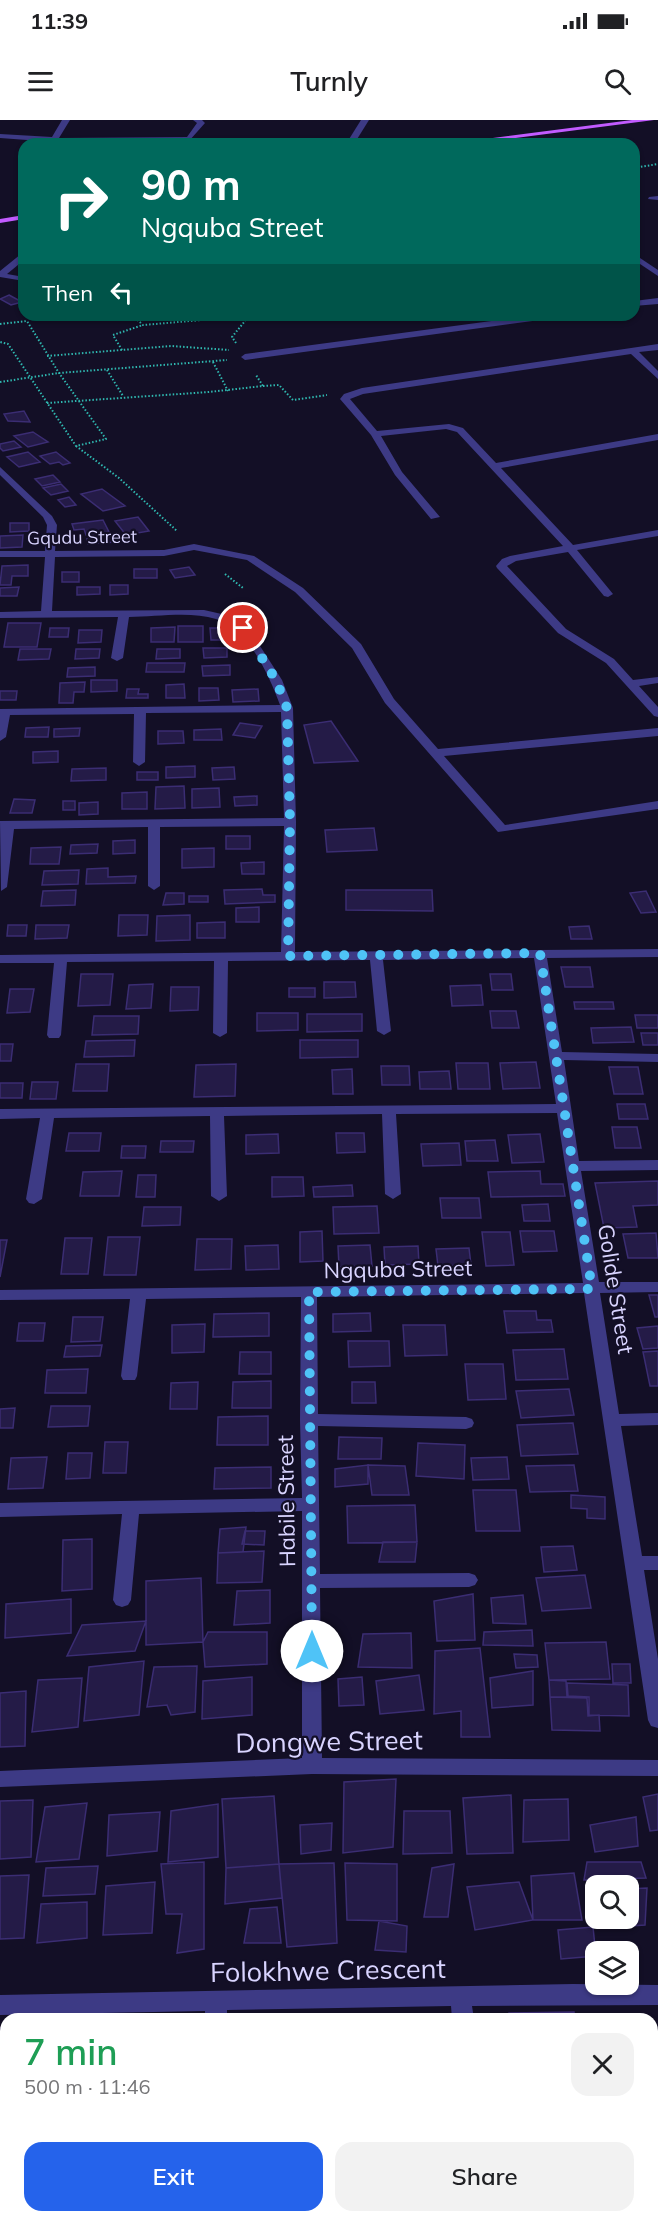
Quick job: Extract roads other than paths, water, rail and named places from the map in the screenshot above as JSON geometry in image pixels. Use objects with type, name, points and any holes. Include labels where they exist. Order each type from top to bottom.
[{"type":"main road","points":[[643,120],[658,130]]},
{"type":"main road","points":[[512,138],[650,120]]},
{"type":"main road","points":[[0,221],[18,218]]},
{"type":"street","points":[[55,138],[66,120]]},
{"type":"street","points":[[192,138],[201,120]]},
{"type":"street","points":[[354,138],[365,120]]},
{"type":"street","points":[[0,136],[27,138]]},
{"type":"street","points":[[640,260],[658,274]]},
{"type":"street","points":[[0,275],[18,261]]},
{"type":"street","points":[[0,275],[18,278]]},
{"type":"street","points":[[640,303],[658,301]]},
{"type":"street","points":[[244,354],[507,321]]},
{"type":"street","points":[[435,517],[398,473],[375,434],[345,399],[347,396],[362,391],[658,347]]},
{"type":"street","points":[[633,351],[658,376]]},
{"type":"street","points":[[375,434],[451,426],[459,430],[570,548],[608,594]]},
{"type":"street","points":[[494,466],[658,436]]},
{"type":"street","points":[[0,470],[47,516],[52,525],[46,614]]},
{"type":"street","points":[[658,533],[514,558],[501,566],[562,631],[610,662],[658,714]]},
{"type":"street","name":"Gqudu Street","points":[[0,554],[164,553],[194,548],[250,558],[299,590],[357,646],[389,701],[502,829],[658,805]]},
{"type":"street","points":[[0,615],[204,613],[234,622],[243,628],[276,680],[287,708],[290,822],[288,956]]},
{"type":"street","points":[[117,658],[124,614]]},
{"type":"street","points":[[630,684],[658,680]]},
{"type":"street","points":[[0,737],[2,712],[287,708]]},
{"type":"street","points":[[139,762],[140,711]]},
{"type":"street","points":[[433,753],[658,732]]},
{"type":"street","points":[[1,887],[4,825],[290,822]]},
{"type":"street","points":[[154,824],[154,886]]},
{"type":"street","name":"Golide Street","points":[[540,953],[658,1720]]},
{"type":"street","points":[[0,959],[658,953]]},
{"type":"street","points":[[376,955],[384,1031]]},
{"type":"street","points":[[220,957],[220,1033]]},
{"type":"street","points":[[54,1035],[61,958]]},
{"type":"street","points":[[555,1056],[658,1058]]},
{"type":"street","points":[[0,1114],[564,1108]]},
{"type":"street","points":[[389,1110],[393,1194]]},
{"type":"street","points":[[217,1112],[219,1196]]},
{"type":"street","points":[[34,1199],[48,1113]]},
{"type":"street","points":[[573,1166],[658,1165]]},
{"type":"street","name":"Ngquba Street","points":[[0,1295],[658,1287]]},
{"type":"street","name":"Habile Street","points":[[309,1292],[308,1420],[312,1581],[312,1766]]},
{"type":"street","points":[[129,1376],[139,1293]]},
{"type":"street","points":[[612,1420],[658,1419]]},
{"type":"street","name":"Habile Street","points":[[308,1420],[466,1423]]},
{"type":"street","points":[[0,1510],[310,1504]]},
{"type":"street","points":[[122,1600],[130,1508]]},
{"type":"street","points":[[634,1563],[658,1563]]},
{"type":"street","name":"Habile Street","points":[[312,1581],[469,1580]]},
{"type":"street","name":"Dongwe Street","points":[[0,1779],[312,1766],[658,1768]]},
{"type":"street","name":"Folokhwe Crescent","points":[[0,2005],[216,2010],[461,1996],[658,1995]]},
{"type":"street","points":[[461,1996],[462,2013]]}]
